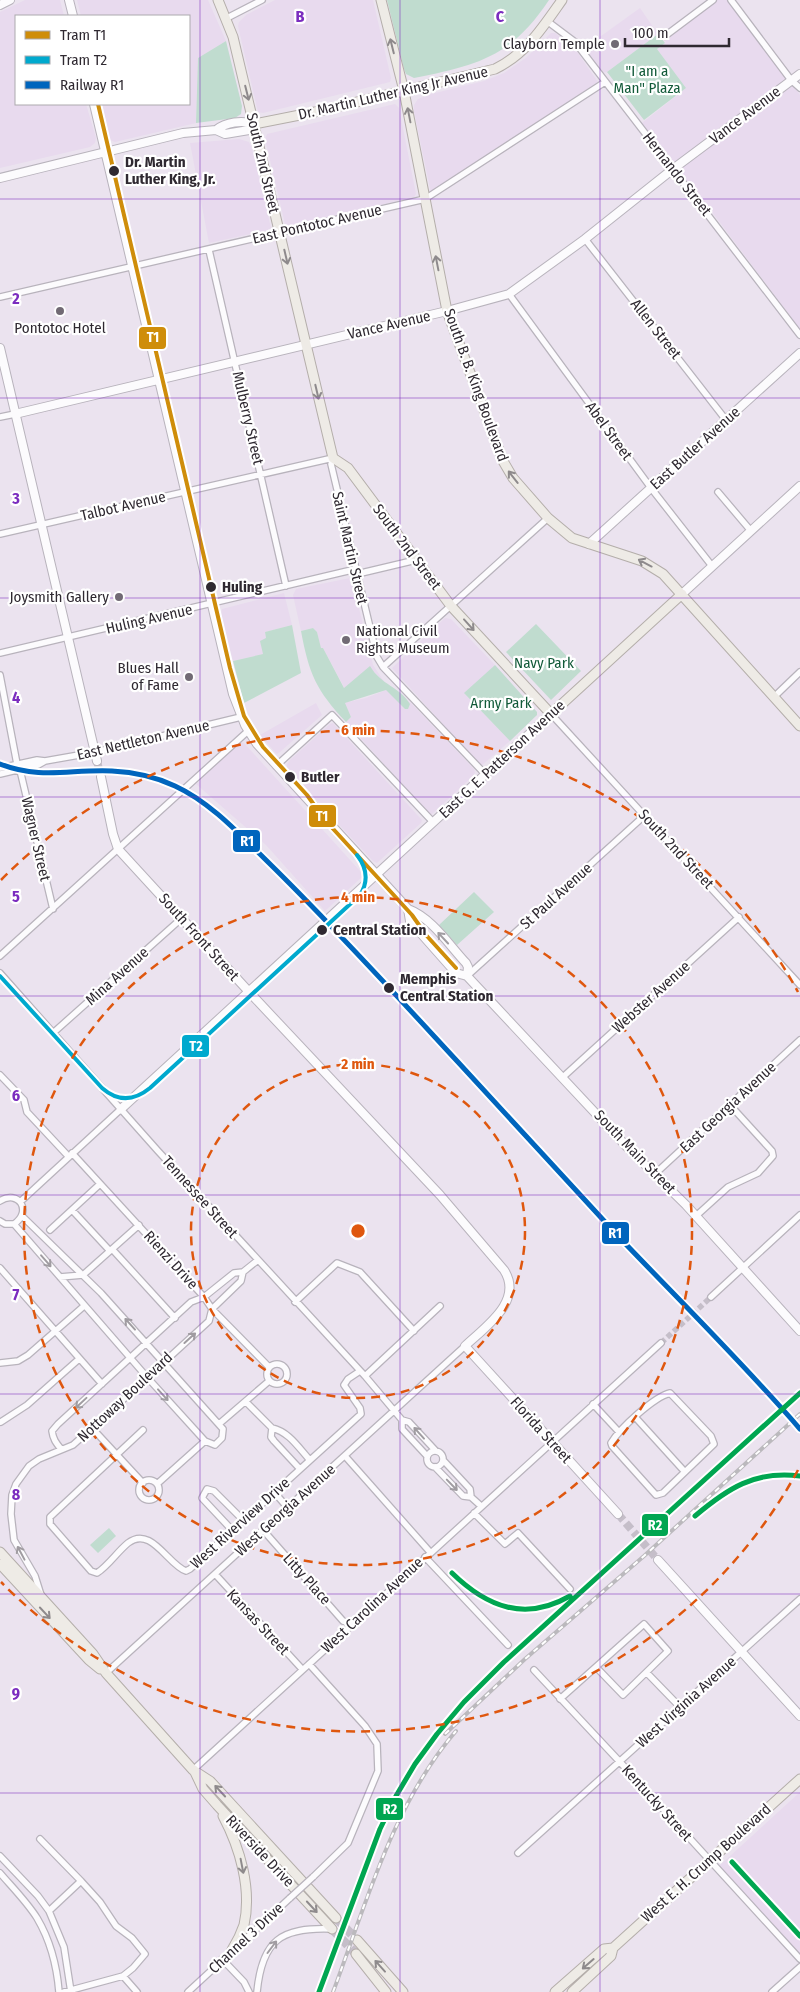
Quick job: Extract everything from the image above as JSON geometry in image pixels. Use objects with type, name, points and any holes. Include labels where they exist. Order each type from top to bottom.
[{"type":"main road","points":[[0,5],[10,0]]},
{"type":"main road","points":[[69,0],[73,15]]},
{"type":"main road","name":"South 2nd Street","points":[[218,0],[227,18],[233,37],[333,458],[348,468],[451,606],[550,714]]},
{"type":"main road","name":"South B. B. King Boulevard","points":[[381,0],[404,92],[447,311],[503,461],[513,478],[548,518],[572,538],[642,561],[663,574],[800,726]]},
{"type":"main road","name":"Dr. Martin Luther King Jr Avenue","points":[[0,178],[183,134],[216,130],[225,134],[249,130],[254,124],[404,92],[495,69],[519,54],[562,0]]},
{"type":"main road","name":"Vance Avenue","points":[[15,414],[447,311],[509,294],[585,239],[800,74]]},
{"type":"main road","name":"South Main Street","points":[[94,105],[233,694],[241,717],[248,731],[276,766],[408,909],[418,913],[427,921],[466,963],[468,967],[467,976]]},
{"type":"main road","points":[[0,348],[67,638],[98,761]]},
{"type":"main road","name":"East Butler Avenue","points":[[590,544],[800,353]]},
{"type":"main road","name":"East G. E. Patterson Avenue","points":[[121,1109],[800,486]]},
{"type":"main road","name":"South Front Street","points":[[101,778],[118,849],[248,991],[439,1194],[504,1270],[509,1279],[510,1289],[506,1305],[464,1346]]},
{"type":"main road","name":"South Main Street","points":[[408,909],[410,921],[456,973],[467,976],[564,1077],[628,1148],[656,1173],[800,1331]]},
{"type":"main road","name":"Florida Street","points":[[464,1346],[618,1514]]},
{"type":"main road","name":"Riverside Drive","points":[[0,1552],[93,1654],[106,1674]]},
{"type":"main road","points":[[658,1560],[800,1716]]},
{"type":"main road","name":"Riverside Drive","points":[[0,1564],[89,1660],[106,1674],[193,1770],[210,1781],[336,1918]]},
{"type":"main road","name":"Riverside Drive","points":[[193,1770],[202,1789],[332,1929]]},
{"type":"main road","name":"West E. H. Crump Boulevard","points":[[572,1992],[611,1956],[613,1948],[800,1779]]},
{"type":"main road","points":[[217,1805],[231,1831],[240,1857],[244,1881],[246,1914],[241,1934],[232,1950]]},
{"type":"main road","points":[[357,1940],[403,1992]]},
{"type":"main road","name":"West E. H. Crump Boulevard","points":[[555,1992],[604,1949],[613,1948]]},
{"type":"main road","points":[[356,1954],[386,1992]]},
{"type":"street","points":[[227,18],[262,0]]},
{"type":"street","points":[[665,36],[713,0]]},
{"type":"street","points":[[731,0],[791,80],[800,88]]},
{"type":"street","name":"Hernando Street","points":[[547,21],[575,42],[800,334]]},
{"type":"street","name":"East Pontotoc Avenue","points":[[0,297],[425,199],[605,82]]},
{"type":"street","name":"Allen Street","points":[[585,239],[726,420]]},
{"type":"street","name":"Mulberry Street","points":[[209,250],[286,586]]},
{"type":"street","name":"Abel Street","points":[[509,294],[651,488],[712,566]]},
{"type":"street","name":"Vance Avenue","points":[[0,417],[15,414]]},
{"type":"street","name":"Talbot Avenue","points":[[0,534],[333,458]]},
{"type":"street","name":"Saint Martin Street","points":[[333,458],[331,464],[373,647],[383,667],[485,774]]},
{"type":"street","points":[[718,492],[751,531]]},
{"type":"street","points":[[383,667],[548,518]]},
{"type":"street","name":"Huling Avenue","points":[[0,654],[286,586],[416,560]]},
{"type":"street","points":[[774,696],[800,672]]},
{"type":"street","name":"Wagner Street","points":[[0,675],[18,767],[52,909]]},
{"type":"street","name":"South 2nd Street","points":[[550,714],[800,985]]},
{"type":"street","points":[[276,766],[332,715],[433,822]]},
{"type":"street","name":"East Nettleton Avenue","points":[[0,768],[38,765],[45,761],[96,752],[241,717]]},
{"type":"street","points":[[0,956],[248,731]]},
{"type":"street","name":"East Nettleton Avenue","points":[[0,774],[18,767]]},
{"type":"street","name":"St Paul Avenue","points":[[467,976],[644,816]]},
{"type":"street","name":"Webster Avenue","points":[[564,1077],[739,917]]},
{"type":"street","name":"Mina Avenue","points":[[53,1033],[182,918]]},
{"type":"street","name":"Tennessee Street","points":[[0,973],[295,1302],[365,1376],[402,1420],[409,1422],[435,1450]]},
{"type":"street","name":"East Georgia Avenue","points":[[656,1173],[800,1040]]},
{"type":"street","name":"Rienzi Drive","points":[[0,1075],[24,1100],[27,1112],[100,1184],[204,1297],[212,1309],[270,1367]]},
{"type":"street","points":[[696,1216],[728,1187],[753,1176],[763,1169],[773,1156],[772,1151],[730,1105]]},
{"type":"street","points":[[20,1202],[121,1109]]},
{"type":"street","points":[[50,1230],[100,1184]]},
{"type":"street","points":[[0,1200],[13,1197],[20,1202],[23,1209],[22,1216],[14,1224],[5,1224],[0,1221]]},
{"type":"street","points":[[72,1210],[175,1318]]},
{"type":"street","points":[[711,1297],[800,1215]]},
{"type":"street","points":[[14,1224],[84,1306],[205,1441],[215,1445],[222,1438],[223,1429],[219,1424],[83,1275],[22,1216]]},
{"type":"street","points":[[60,1277],[83,1275],[139,1225]]},
{"type":"street","name":"Nottoway Boulevard","points":[[243,1272],[241,1281],[212,1309],[209,1321],[146,1376],[73,1445],[61,1449],[55,1442],[52,1431],[191,1302],[204,1297],[234,1273],[243,1272],[258,1260]]},
{"type":"street","points":[[295,1302],[337,1263],[360,1272],[414,1331]]},
{"type":"street","points":[[1,1271],[102,1384]]},
{"type":"street","points":[[0,1363],[18,1360],[28,1355],[84,1306]]},
{"type":"street","points":[[365,1376],[440,1306]]},
{"type":"street","name":"West Carolina Avenue","points":[[193,1770],[551,1441],[661,1343]]},
{"type":"street","name":"West Georgia Avenue","points":[[106,1674],[464,1346]]},
{"type":"street","points":[[0,1421],[27,1405],[79,1359]]},
{"type":"street","points":[[279,1364],[285,1368],[287,1374],[285,1381],[279,1384],[269,1381],[266,1372],[270,1367],[279,1364]]},
{"type":"street","name":"West Riverview Drive","points":[[116,1454],[50,1517],[50,1524],[91,1571],[97,1573],[130,1542],[138,1539],[151,1542],[179,1569],[186,1571],[360,1414],[360,1408],[344,1385],[348,1379],[360,1371]]},
{"type":"street","points":[[219,1424],[269,1381]]},
{"type":"street","points":[[670,1393],[711,1436],[713,1446],[663,1494],[656,1495],[611,1443],[619,1432],[636,1418],[664,1394],[670,1393]]},
{"type":"street","points":[[246,1402],[272,1428],[286,1434],[309,1459]]},
{"type":"street","points":[[593,1404],[619,1432]]},
{"type":"street","points":[[636,1418],[685,1472]]},
{"type":"street","name":"Tennessee Street","points":[[402,1420],[402,1429],[427,1456]]},
{"type":"street","points":[[92,1428],[143,1483]]},
{"type":"street","points":[[272,1428],[274,1442],[301,1468]]},
{"type":"street","points":[[116,1454],[143,1430]]},
{"type":"street","points":[[157,1484],[205,1441]]},
{"type":"street","points":[[42,1597],[35,1576],[14,1540],[11,1514],[12,1495],[16,1484],[29,1466],[61,1449]]},
{"type":"street","points":[[471,1497],[463,1496],[435,1467],[428,1464],[427,1456],[430,1452],[435,1450],[442,1454],[443,1460],[470,1489],[471,1497],[480,1506]]},
{"type":"street","points":[[345,1456],[427,1555],[508,1645]]},
{"type":"street","points":[[435,1467],[440,1465],[443,1460]]},
{"type":"street","points":[[150,1480],[157,1484],[159,1490],[157,1496],[148,1500],[140,1495],[140,1488],[143,1483],[150,1480]]},
{"type":"street","points":[[232,1530],[202,1498],[207,1489],[214,1491],[243,1520]]},
{"type":"street","points":[[274,1492],[288,1508]]},
{"type":"street","points":[[474,1513],[505,1544],[518,1533],[570,1589]]},
{"type":"street","name":"Litty Place","points":[[263,1530],[343,1621],[353,1624]]},
{"type":"street","name":"Kansas Street","points":[[215,1574],[302,1669]]},
{"type":"street","name":"West Virginia Avenue","points":[[518,1853],[800,1599]]},
{"type":"street","points":[[560,1699],[644,1624],[668,1649],[668,1653],[623,1695],[596,1667]]},
{"type":"street","name":"Channel 3 Drive","points":[[188,1992],[348,1843],[378,1772],[377,1744],[365,1726],[309,1664]]},
{"type":"street","name":"Kentucky Street","points":[[534,1670],[800,1959]]},
{"type":"street","points":[[647,1673],[680,1707]]},
{"type":"street","points":[[40,1839],[100,1902],[116,1926],[132,1938],[145,1954],[123,1976],[64,1992]]},
{"type":"street","points":[[0,1856],[38,1896],[49,1911],[64,1947],[71,1991]]},
{"type":"street","points":[[0,1873],[36,1917],[44,1932],[53,1958],[59,1992]]},
{"type":"street","points":[[49,1911],[81,1881]]},
{"type":"street","points":[[257,1992],[260,1968],[271,1946],[276,1941],[292,1931],[332,1929]]},
{"type":"street","points":[[222,1959],[244,1982],[249,1992]]},
{"type":"street","points":[[772,1992],[800,1966]]},
{"type":"street","points":[[123,1976],[137,1992]]},
{"type":"shaded area","points":[[25,0],[60,0],[64,15],[15,15],[15,105],[86,105],[96,138],[95,143],[90,147],[0,168],[0,12]]},
{"type":"shaded area","points":[[77,0],[208,0],[226,41],[198,58],[196,123],[115,142],[110,140],[102,105],[190,105],[190,15],[81,15]]},
{"type":"shaded area","points":[[275,0],[373,0],[391,78],[390,82],[263,113],[258,112],[238,26],[239,22],[246,15]]},
{"type":"shaded area","points":[[715,0],[729,0],[789,80],[674,166],[642,123],[686,88],[657,49],[665,43],[667,37]]},
{"type":"shaded area","points":[[640,8],[658,34],[607,72],[600,73],[583,49]]},
{"type":"shaded area","points":[[551,33],[555,33],[575,49],[598,82],[431,193],[414,111],[414,105],[418,99],[484,81],[504,73],[527,57]]},
{"type":"shaded area","points":[[792,84],[800,95],[800,329],[709,208],[678,171]]},
{"type":"shaded area","points":[[395,104],[399,108],[416,194],[414,197],[289,226],[285,224],[265,139],[267,134]]},
{"type":"shaded area","points":[[239,139],[249,142],[252,149],[271,228],[209,243],[190,143]]},
{"type":"shaded area","name":"National Civil Rights Museum","points":[[350,578],[373,665],[385,683],[374,672],[361,675],[345,689],[323,648],[321,649],[317,632],[313,628],[301,631],[293,595],[296,589]]},
{"type":"shaded area","points":[[284,593],[292,625],[265,632],[266,638],[263,654],[233,661],[221,614],[222,609]]},
{"type":"shaded area","points":[[445,618],[451,619],[495,665],[465,694],[510,741],[481,766],[392,668]]},
{"type":"shaded area","points":[[386,690],[410,704],[407,699],[474,769],[475,773],[472,777],[432,814],[429,814],[346,722],[351,717],[344,703],[366,698]]},
{"type":"shaded area","points":[[316,703],[322,715],[277,754],[260,735]]},
{"type":"shaded area","points":[[333,723],[422,820],[377,863],[373,861],[287,769],[287,764],[290,760]]},
{"type":"shaded area","points":[[240,742],[244,743],[361,872],[362,877],[325,911],[266,845],[196,784],[200,781],[199,779]]},
{"type":"shaded area","points":[[800,1792],[800,1955],[718,1867]]},
{"type":"green space","points":[[387,0],[549,0],[521,34],[491,56],[475,63],[414,78],[406,74],[404,69]]},
{"type":"green space","name":"\"I am a Man\" Plaza","points":[[658,34],[665,43],[657,49],[686,88],[644,120],[607,72]]},
{"type":"green space","points":[[226,41],[242,106],[241,114],[235,118],[196,123],[198,58]]},
{"type":"green space","name":"Navy Park","points":[[536,624],[581,671],[551,700],[506,652]]},
{"type":"green space","points":[[292,625],[301,673],[244,703],[233,661],[263,654],[260,641],[266,638],[265,632]]},
{"type":"green space","points":[[313,628],[317,632],[321,648],[323,648],[344,688],[370,666],[379,678],[406,698],[410,704],[408,709],[405,709],[386,690],[345,703],[351,717],[346,722],[327,700],[315,681],[307,659],[301,631]]},
{"type":"green space","name":"Army Park","points":[[495,665],[537,712],[537,715],[510,741],[464,693]]},
{"type":"green space","points":[[474,892],[494,912],[457,945],[439,925]]},
{"type":"green space","points":[[109,1528],[116,1536],[98,1553],[90,1545]]},
{"type":"tunnel","points":[[97,761],[101,777]]},
{"type":"tunnel","points":[[661,1343],[711,1297]]},
{"type":"tunnel","points":[[618,1514],[658,1560]]},
{"type":"tunnel","points":[[336,1918],[357,1940]]},
{"type":"tunnel","points":[[332,1929],[356,1954]]},
{"type":"tram line","name":"T1","points":[[98,105],[230,668],[244,716],[263,747],[307,795],[325,820],[412,915],[426,935],[456,968]]},
{"type":"tram line","name":"T2","points":[[0,976],[102,1088],[120,1098],[138,1095],[150,1088],[360,895],[365,885],[366,875],[357,855]]},
{"type":"tram line","points":[[412,915],[426,935],[456,968]]},
{"type":"railway","points":[[319,1992],[380,1829],[396,1796],[415,1764],[437,1734],[464,1702],[504,1662],[800,1393]]},
{"type":"railway","points":[[445,1734],[525,1659],[644,1556],[800,1414]]},
{"type":"railway","points":[[714,1500],[734,1488],[754,1480],[776,1476],[800,1476]]},
{"type":"railway","points":[[452,1573],[479,1595],[508,1607],[538,1608],[571,1595]]},
{"type":"railway","points":[[333,1992],[370,1890],[398,1822],[434,1760],[456,1731]]},
{"type":"railway","points":[[732,1862],[800,1936]]},
{"type":"rail line","name":"R1","points":[[0,764],[29,772],[112,771],[144,776],[175,786],[189,793],[214,811],[249,843],[342,937],[618,1236],[733,1355],[800,1429]]},
{"type":"transit line","name":"R2","points":[[319,1992],[380,1829],[396,1796],[415,1764],[437,1734],[464,1702],[504,1662],[800,1393]]},
{"type":"transit line","name":"R2","points":[[695,1516],[730,1490],[755,1479],[769,1476],[800,1476]]},
{"type":"transit line","name":"R2","points":[[452,1573],[479,1595],[507,1607],[522,1609],[538,1608],[553,1604],[570,1596]]},
{"type":"transit line","name":"R2","points":[[732,1862],[800,1936]]},
{"type":"place","name":"Clayborn Temple","points":[[615,44]]},
{"type":"place","name":"Dr. Martin Luther King, Jr.","points":[[114,171]]},
{"type":"place","name":"Pontotoc Hotel","points":[[60,311]]},
{"type":"place","name":"Huling","points":[[211,587]]},
{"type":"place","name":"Joysmith Gallery","points":[[119,597]]},
{"type":"place","name":"National Civil Rights Museum","points":[[346,640]]},
{"type":"place","name":"Blues Hall of Fame","points":[[189,677]]},
{"type":"place","name":"Butler","points":[[290,777]]},
{"type":"place","name":"Central Station","points":[[322,930]]},
{"type":"place","name":"Memphis Central Station","points":[[389,988]]}]
